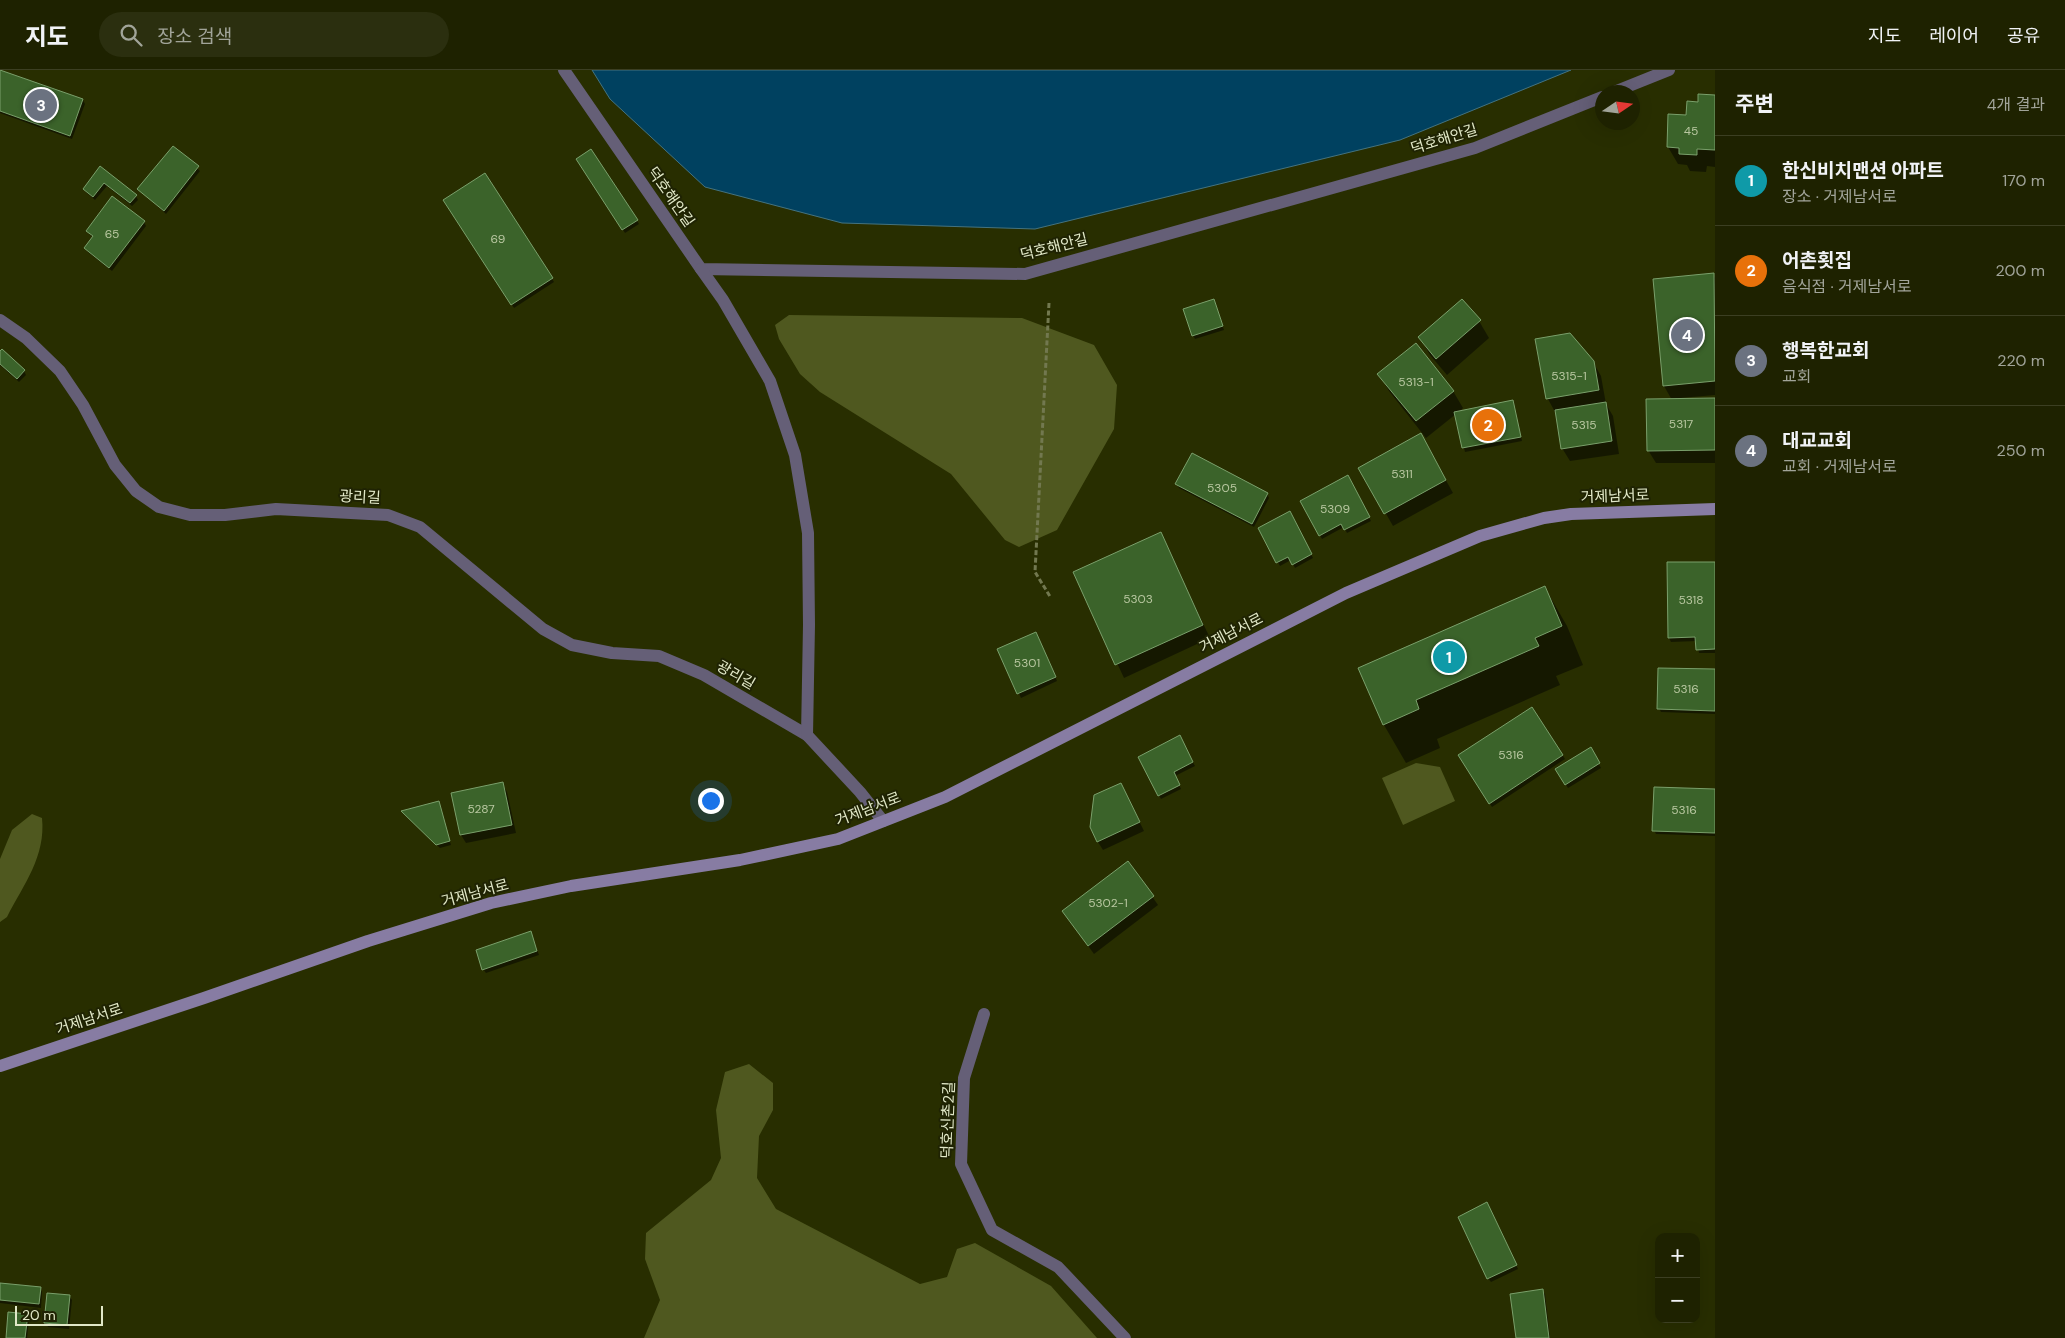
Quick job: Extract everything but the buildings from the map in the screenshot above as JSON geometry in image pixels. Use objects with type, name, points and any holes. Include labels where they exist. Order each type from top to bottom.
[{"type":"main road","name":"거제남서로","points":[[0,1066],[204,998],[368,940],[491,903],[571,886],[740,860],[838,839],[945,797],[1346,593],[1480,536],[1544,518],[1571,514],[1715,509]]},
{"type":"street","name":"덕호해안길","points":[[564,70],[702,269],[1025,274],[1475,148],[1595,100]]},
{"type":"street","points":[[1632,85],[1669,70]]},
{"type":"street","points":[[702,269],[724,300],[770,380],[795,455],[808,533],[807,736]]},
{"type":"street","name":"광리길","points":[[0,320],[26,338],[60,372],[83,404],[115,465],[136,491],[159,507],[190,515],[225,516],[276,509],[388,515],[420,527],[543,629],[572,645],[612,653],[659,656],[704,675],[807,736],[860,792],[883,821]]},
{"type":"street","name":"덕호신촌2길","points":[[984,1014],[964,1078],[961,1164],[992,1230],[1058,1267],[1125,1338]]},
{"type":"path","points":[[1049,303],[1035,572],[1051,598]]},
{"type":"green space","points":[[789,315],[1022,318],[1094,345],[1117,385],[1114,429],[1057,530],[1019,547],[1005,540],[951,474],[820,392],[800,374],[779,339],[775,325]]},
{"type":"green space","points":[[1416,763],[1440,767],[1455,801],[1403,825],[1382,778]]},
{"type":"green space","points":[[32,814],[42,818],[41,845],[27,881],[7,917],[0,922],[0,859],[12,830]]},
{"type":"green space","points":[[749,1064],[773,1083],[773,1110],[759,1136],[757,1178],[776,1209],[920,1284],[947,1277],[957,1249],[975,1243],[1051,1286],[1097,1338],[644,1338],[660,1300],[645,1259],[646,1233],[711,1180],[721,1158],[716,1110],[725,1072]]},
{"type":"water","points":[[592,70],[1571,70],[1400,140],[1035,229],[842,223],[705,187],[610,99]]},
{"type":"place","name":"행복한교회","points":[[41,105]]},
{"type":"place","name":"대교교회","points":[[1687,335]]},
{"type":"place","name":"어촌횟집","points":[[1488,425]]},
{"type":"place","name":"한신비치맨션 아파트","points":[[1449,657]]}]
